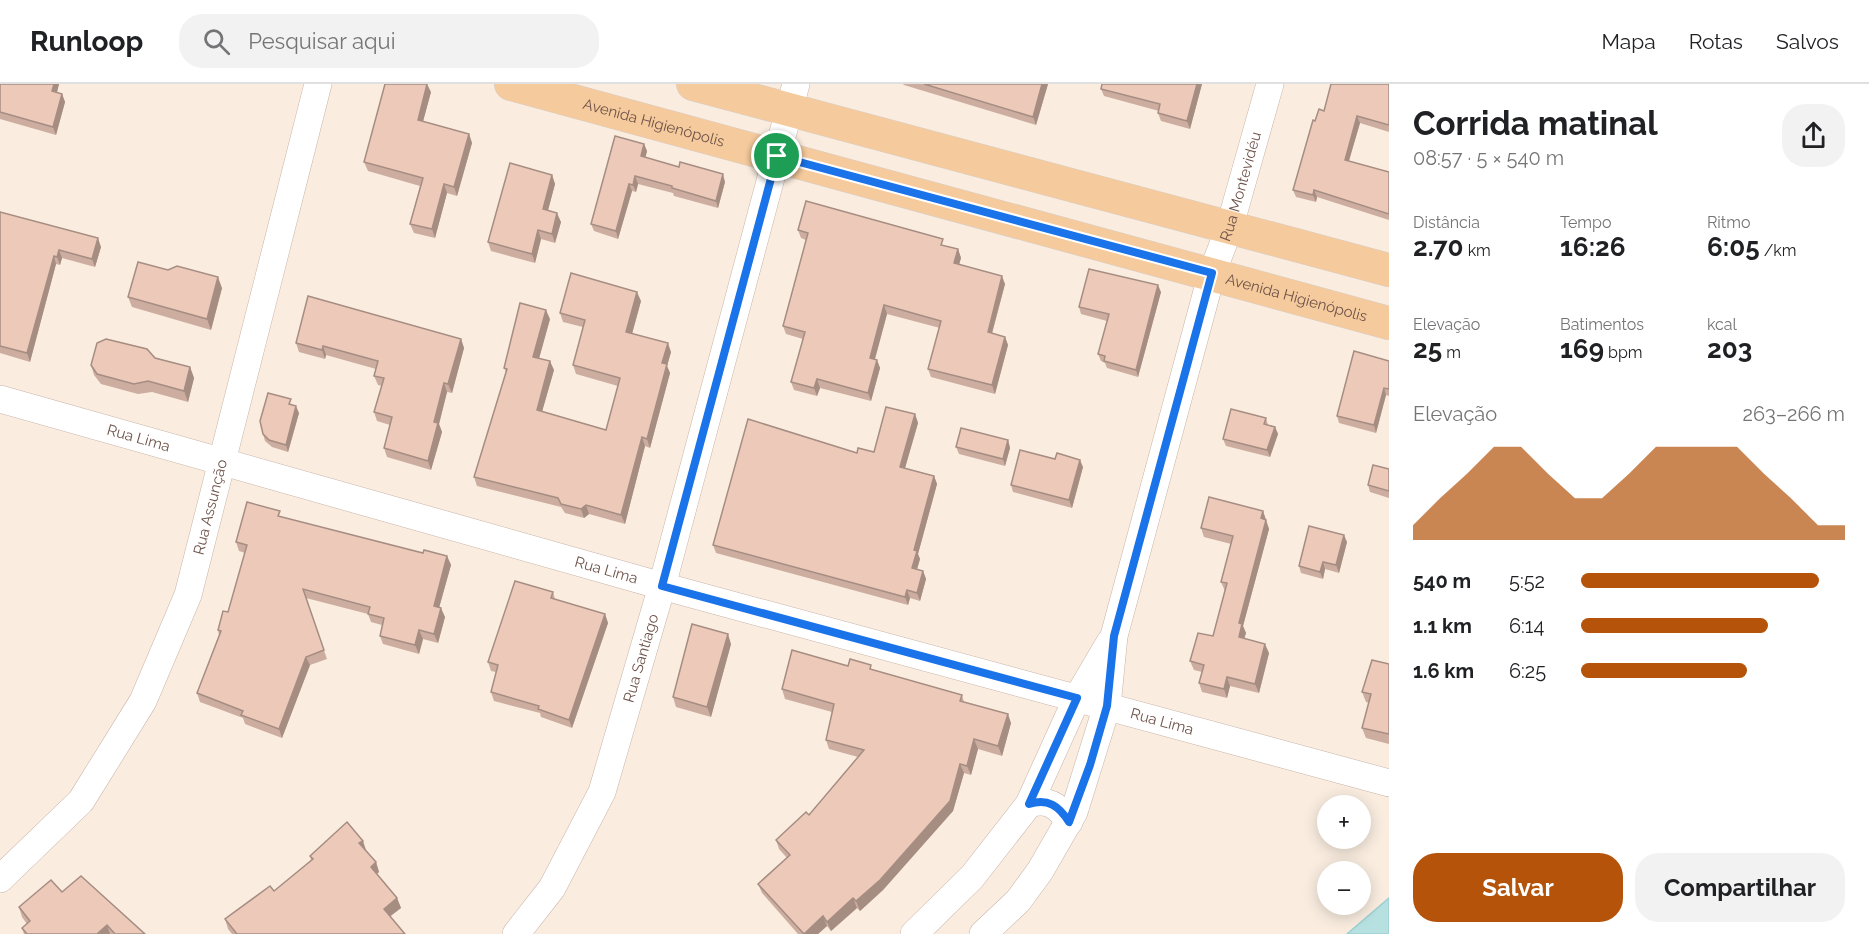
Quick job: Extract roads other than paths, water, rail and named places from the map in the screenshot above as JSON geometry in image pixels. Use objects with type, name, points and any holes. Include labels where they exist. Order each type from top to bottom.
[{"type":"main road","name":"Avenida Higienópolis","points":[[511,84],[1389,323]]},
{"type":"main road","points":[[693,84],[792,97],[1229,229],[1389,270]]},
{"type":"street","name":"Rua Assunção","points":[[0,879],[81,801],[143,701],[188,596],[224,462],[318,84]]},
{"type":"street","name":"Rua Montevidéu","points":[[982,934],[1023,894],[1056,847],[1069,822],[1090,765],[1107,706],[1114,636],[1212,273],[1229,229],[1270,84]]},
{"type":"street","name":"Rua Santiago","points":[[516,934],[552,888],[602,792],[662,586],[792,97]]},
{"type":"street","name":"Rua Lima","points":[[0,399],[662,586],[1389,783]]},
{"type":"street","name":"Rua Montevidéu","points":[[914,934],[972,877],[1029,804],[1077,698],[1114,636]]},
{"type":"street","points":[[1029,804],[1039,801],[1055,805],[1069,822]]},
{"type":"water","points":[[1389,898],[1389,934],[1347,934],[1371,915]]}]
